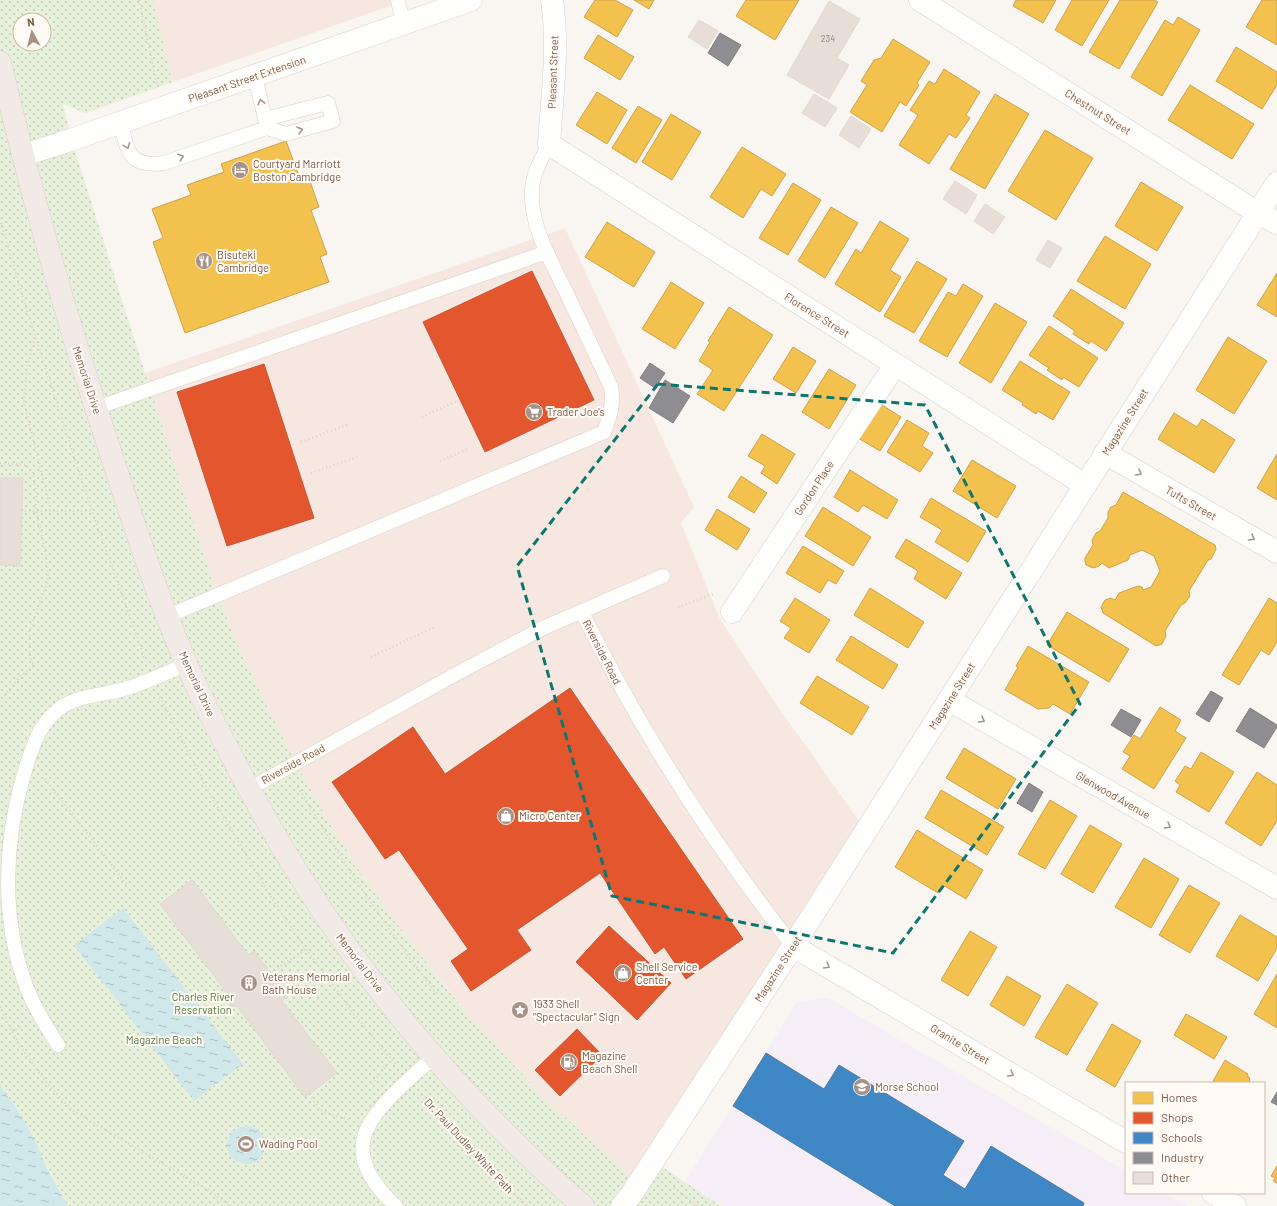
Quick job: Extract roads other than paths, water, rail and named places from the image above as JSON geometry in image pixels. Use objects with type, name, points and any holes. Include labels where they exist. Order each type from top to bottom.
[{"type":"highway","name":"Memorial Drive","points":[[0,62],[59,289],[96,408],[128,507],[168,616],[200,693],[249,788],[300,876],[328,919],[375,984],[434,1057],[507,1136],[573,1203]]},
{"type":"street","name":"Pleasant Street Extension","points":[[23,155],[121,123],[471,0]]},
{"type":"street","name":"Pleasant Street","points":[[550,144],[555,43],[552,0]]},
{"type":"street","name":"Chestnut Street","points":[[920,0],[1258,213],[1277,223]]},
{"type":"street","name":"Florence Street","points":[[550,144],[1085,485]]},
{"type":"street","name":"Magazine Street","points":[[622,1206],[631,1195],[793,946],[1277,183]]},
{"type":"street","name":"Gordon Place","points":[[732,612],[895,365]]},
{"type":"street","name":"Tufts Street","points":[[1106,454],[1277,552]]},
{"type":"street","name":"Glenwood Avenue","points":[[949,700],[1277,888]]},
{"type":"street","name":"Granite Street","points":[[793,946],[1125,1141]]},
{"type":"street","points":[[1215,1194],[1235,1206]]},
{"type":"lane","points":[[398,0],[403,24]]},
{"type":"lane","points":[[121,123],[126,148],[137,160],[152,165],[164,163],[266,123],[328,103],[333,121],[286,134],[266,123],[254,76]]},
{"type":"lane","points":[[168,616],[604,432],[613,399],[611,387],[547,252],[537,228],[532,209],[532,188],[537,168],[550,144]]},
{"type":"lane","points":[[96,408],[547,252]]},
{"type":"lane","points":[[582,612],[663,576]]},
{"type":"lane","name":"Riverside Road","points":[[249,788],[514,643],[543,628],[582,612],[603,656],[672,774],[730,861],[793,946]]},
{"type":"lane","points":[[58,1045],[41,1017],[27,986],[18,958],[12,928],[8,895],[12,829],[17,798],[28,758],[38,733],[47,720],[60,708],[76,700],[128,688],[187,664]]},
{"type":"lane","points":[[396,1206],[374,1182],[367,1168],[362,1152],[365,1134],[373,1118],[387,1102],[434,1057]]},
{"type":"water","points":[[123,908],[243,1064],[194,1101],[74,945]]},
{"type":"water","points":[[0,1083],[4,1092],[17,1109],[35,1140],[47,1168],[68,1206],[0,1206]]},
{"type":"water","name":"Wading Pool","points":[[242,1126],[250,1126],[257,1129],[262,1134],[265,1145],[262,1156],[257,1161],[250,1164],[242,1164],[235,1161],[230,1156],[227,1149],[227,1141],[230,1134],[235,1129]]},
{"type":"place","name":"Courtyard Marriott Boston Cambridge","points":[[240,170]]},
{"type":"place","name":"Bisuteki Cambridge","points":[[204,261]]},
{"type":"place","name":"Trader Joe's","points":[[534,412]]},
{"type":"place","name":"Micro Center","points":[[506,816]]},
{"type":"place","name":"Shell Service Center","points":[[623,973]]},
{"type":"place","name":"Veterans Memorial Bath House","points":[[249,983]]},
{"type":"place","name":"1933 Shell \"Spectacular\" Sign","points":[[520,1010]]},
{"type":"place","name":"Magazine Beach Shell","points":[[569,1062]]},
{"type":"place","name":"Morse School","points":[[862,1087]]},
{"type":"place","name":"Wading Pool","points":[[246,1144]]},
{"type":"park label","name":"Charles River Reservation","points":[[203,1003]]},
{"type":"park label","name":"Magazine Beach","points":[[164,1040]]}]
